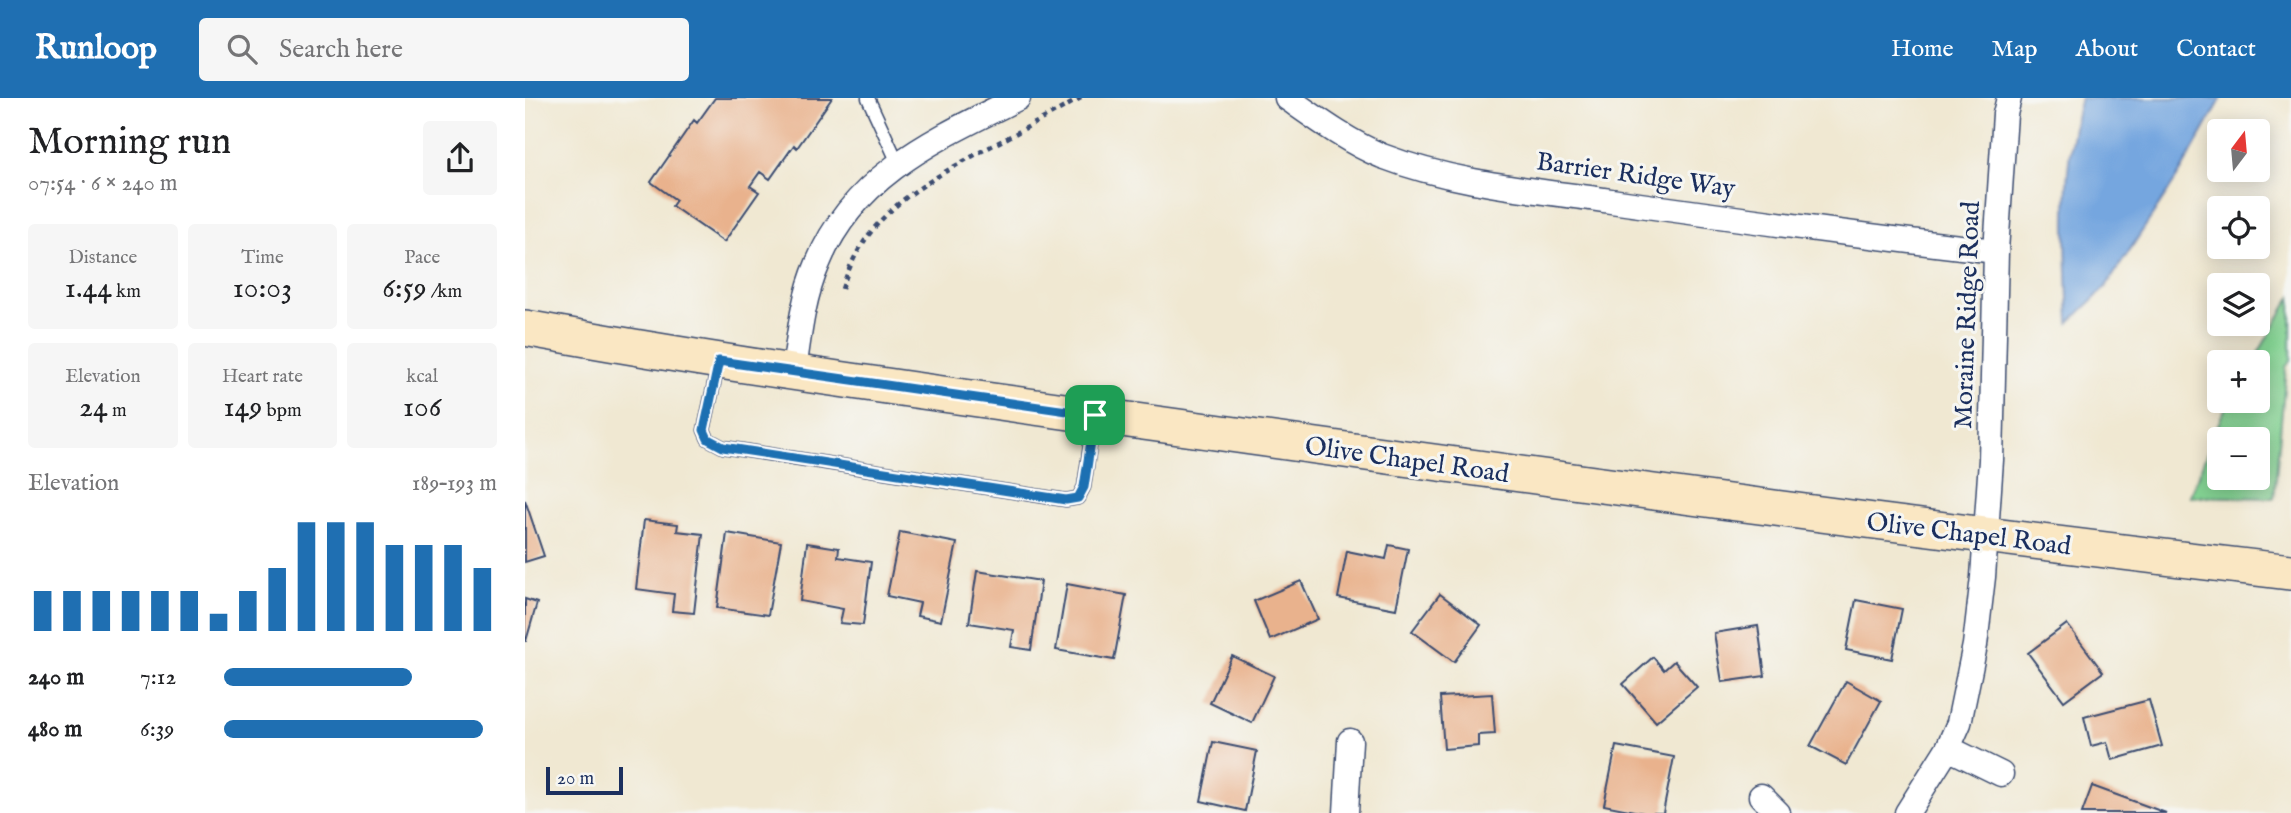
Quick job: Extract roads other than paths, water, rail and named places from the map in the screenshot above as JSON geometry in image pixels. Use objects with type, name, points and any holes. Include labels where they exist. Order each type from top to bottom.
[{"type":"main road","name":"Olive Chapel Road","points":[[525,328],[719,361],[1095,415],[1858,520],[2291,572]]},
{"type":"street","points":[[794,372],[809,288],[827,242],[840,221],[856,202],[898,163],[1018,98]]},
{"type":"street","name":"Moraine Ridge Road","points":[[1907,813],[1948,748],[1959,723],[1975,645],[1986,534],[1994,396],[1996,251],[2005,114],[2009,98]]},
{"type":"street","name":"Barrier Ridge Way","points":[[1301,102],[1342,135],[1380,155],[1427,172],[1809,229],[1996,251]]},
{"type":"street","points":[[1346,813],[1350,741]]},
{"type":"street","points":[[1948,748],[2001,774]]},
{"type":"lane","points":[[868,98],[898,163]]},
{"type":"lane","points":[[719,361],[704,430],[708,439],[723,447],[1066,500],[1078,498],[1084,487],[1095,415]]},
{"type":"water","points":[[2081,98],[2222,98],[2210,119],[2207,119],[2207,125],[2180,173],[2105,288],[2069,323],[2066,210],[2074,125]]}]
